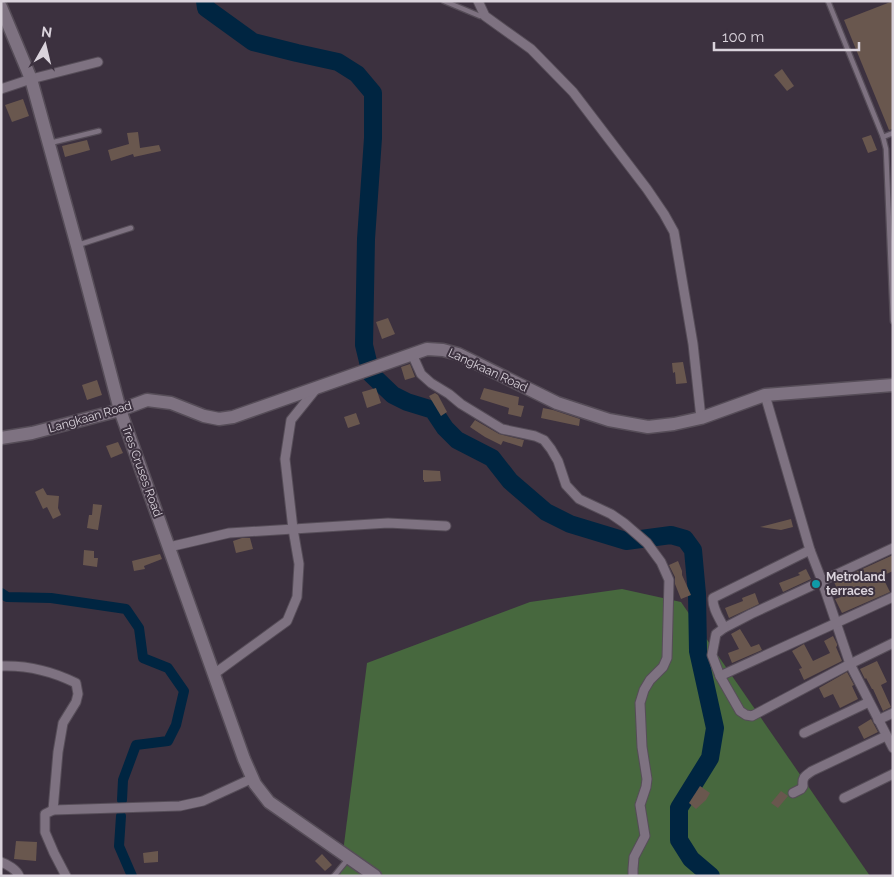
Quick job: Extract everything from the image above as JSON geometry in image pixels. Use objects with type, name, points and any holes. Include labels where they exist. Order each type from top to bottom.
[{"type":"main road","name":"Tres Cruses Road","points":[[1,7],[31,80],[120,410],[244,759],[255,784],[270,802],[375,876]]},
{"type":"main road","name":"Langkaan Road","points":[[1,438],[32,433],[120,410],[148,400],[171,403],[204,416],[233,417],[426,349],[443,350],[458,354],[557,403],[608,420],[648,427],[701,418],[766,395],[893,385]]},
{"type":"street","points":[[478,1],[485,16],[531,49],[573,92],[647,189],[674,232],[693,344],[701,418]]},
{"type":"street","points":[[1,89],[98,62]]},
{"type":"street","points":[[412,354],[421,374],[461,404],[502,429],[535,436],[544,440],[558,461],[566,485],[579,499],[611,514],[647,543],[661,562],[669,580],[667,658],[663,667],[650,680],[644,690],[640,703],[642,747],[647,779],[640,805],[645,836],[634,857],[633,876]]},
{"type":"street","points":[[214,674],[287,621],[297,597],[299,564],[285,459],[291,420],[316,388]]},
{"type":"street","points":[[766,395],[810,550],[850,664],[893,748]]},
{"type":"street","points":[[169,547],[229,533],[388,523],[446,526]]},
{"type":"street","points":[[893,548],[724,628],[716,634],[712,656],[720,676],[740,711],[752,716],[893,643]]},
{"type":"street","points":[[724,628],[712,602],[713,598],[810,550]]},
{"type":"street","points":[[720,676],[893,597]]},
{"type":"street","points":[[1,666],[24,666],[59,675],[76,683],[78,694],[76,702],[63,723],[61,733],[53,810]]},
{"type":"street","points":[[804,733],[869,702]]},
{"type":"street","points":[[878,720],[893,713]]},
{"type":"street","points":[[793,793],[801,789],[804,776],[812,771],[886,736]]},
{"type":"street","points":[[844,798],[893,774]]},
{"type":"street","points":[[66,876],[45,832],[45,814],[53,810],[180,806],[203,801],[253,778]]},
{"type":"street","points":[[1,862],[12,868],[19,876]]},
{"type":"lane","points":[[444,1],[480,16],[485,16]]},
{"type":"lane","points":[[828,1],[884,137],[893,321]]},
{"type":"lane","points":[[48,144],[99,131]]},
{"type":"lane","points":[[884,137],[893,133]]},
{"type":"lane","points":[[77,246],[131,228]]},
{"type":"lane","points":[[334,876],[349,858]]},
{"type":"green space","points":[[622,589],[681,602],[870,876],[340,876],[367,663],[530,602]]},
{"type":"building","points":[[893,1],[893,129],[889,130],[844,20]]},
{"type":"building","points":[[782,69],[794,86],[787,91],[774,75]]},
{"type":"building","points":[[23,99],[29,116],[12,122],[5,105]]},
{"type":"building","points":[[138,132],[140,148],[159,145],[161,151],[134,157],[133,154],[111,161],[108,150],[129,144],[127,133]]},
{"type":"building","points":[[871,135],[877,150],[868,153],[862,138]]},
{"type":"building","points":[[87,140],[90,150],[65,157],[62,146]]},
{"type":"building","points":[[388,318],[395,334],[382,339],[376,322]]},
{"type":"building","points":[[683,362],[687,383],[676,384],[672,363]]},
{"type":"building","points":[[410,364],[415,377],[405,380],[401,367]]},
{"type":"building","points":[[97,380],[102,395],[87,400],[82,385]]},
{"type":"building","points":[[376,388],[381,403],[367,408],[362,392]]},
{"type":"building","points":[[484,388],[519,397],[518,405],[524,406],[521,417],[508,414],[509,408],[480,399]]},
{"type":"building","points":[[435,393],[447,412],[441,416],[429,396]]},
{"type":"building","points":[[543,408],[580,419],[579,426],[541,418]]},
{"type":"building","points":[[356,413],[360,424],[348,428],[344,417]]},
{"type":"building","points":[[475,420],[499,434],[524,440],[522,447],[503,441],[501,445],[485,437],[470,427]]},
{"type":"building","points":[[118,442],[123,453],[111,458],[106,446]]},
{"type":"building","points":[[423,470],[440,471],[441,481],[424,482]]},
{"type":"building","points":[[43,488],[47,495],[59,496],[58,508],[61,515],[53,519],[47,507],[43,509],[35,492]]},
{"type":"building","points":[[93,504],[102,505],[98,530],[87,528],[89,515],[92,515]]},
{"type":"building","points":[[791,519],[793,527],[781,530],[760,527]]},
{"type":"building","points":[[250,538],[253,549],[236,553],[233,541]]},
{"type":"building","points":[[84,550],[94,551],[94,558],[98,558],[97,567],[83,565]]},
{"type":"building","points":[[160,554],[162,559],[144,566],[145,569],[134,571],[132,561]]},
{"type":"building","points":[[893,555],[893,571],[882,576],[890,592],[842,613],[835,599],[841,597],[834,582]]},
{"type":"building","points":[[678,561],[691,595],[681,599],[675,584],[675,577],[669,565]]},
{"type":"building","points":[[806,569],[811,579],[783,592],[779,583],[800,575],[798,573]]},
{"type":"building","points":[[755,593],[759,604],[729,618],[725,608],[743,601],[742,598]]},
{"type":"building","points":[[740,629],[751,647],[759,644],[762,650],[732,663],[728,653],[739,649],[731,634]]},
{"type":"building","points":[[833,636],[842,661],[804,680],[799,669],[802,668],[792,651],[804,644],[813,661],[830,653],[824,641]]},
{"type":"building","points":[[877,661],[887,682],[881,685],[891,707],[883,711],[873,689],[860,669]]},
{"type":"building","points":[[847,672],[854,685],[852,686],[858,699],[840,708],[833,694],[824,698],[819,688]]},
{"type":"building","points":[[871,719],[878,732],[864,739],[858,727]]},
{"type":"building","points":[[700,786],[710,793],[706,800],[696,809],[689,803]]},
{"type":"building","points":[[781,791],[788,796],[778,808],[771,803]]},
{"type":"building","points":[[16,841],[37,842],[36,861],[14,859]]},
{"type":"building","points":[[158,851],[158,862],[144,863],[143,853]]},
{"type":"building","points":[[322,854],[332,865],[325,871],[315,861]]},
{"type":"waterway","points":[[205,1],[206,8],[253,42],[338,62],[357,74],[373,93],[373,138],[366,239],[364,345],[371,374],[393,395],[407,402],[433,410],[445,428],[457,440],[492,458],[510,481],[546,512],[570,524],[626,541],[671,535],[685,539],[693,550],[697,594],[698,651],[715,728],[710,758],[679,808],[679,840],[691,859],[711,876]]},
{"type":"waterway","points":[[1,593],[7,597],[51,598],[126,609],[139,628],[143,658],[168,668],[184,691],[176,725],[168,741],[136,745],[123,780],[122,800]]},
{"type":"waterway","points":[[121,816],[119,846],[132,876]]},
{"type":"place","name":"Metroland terraces","points":[[816,584]]}]
